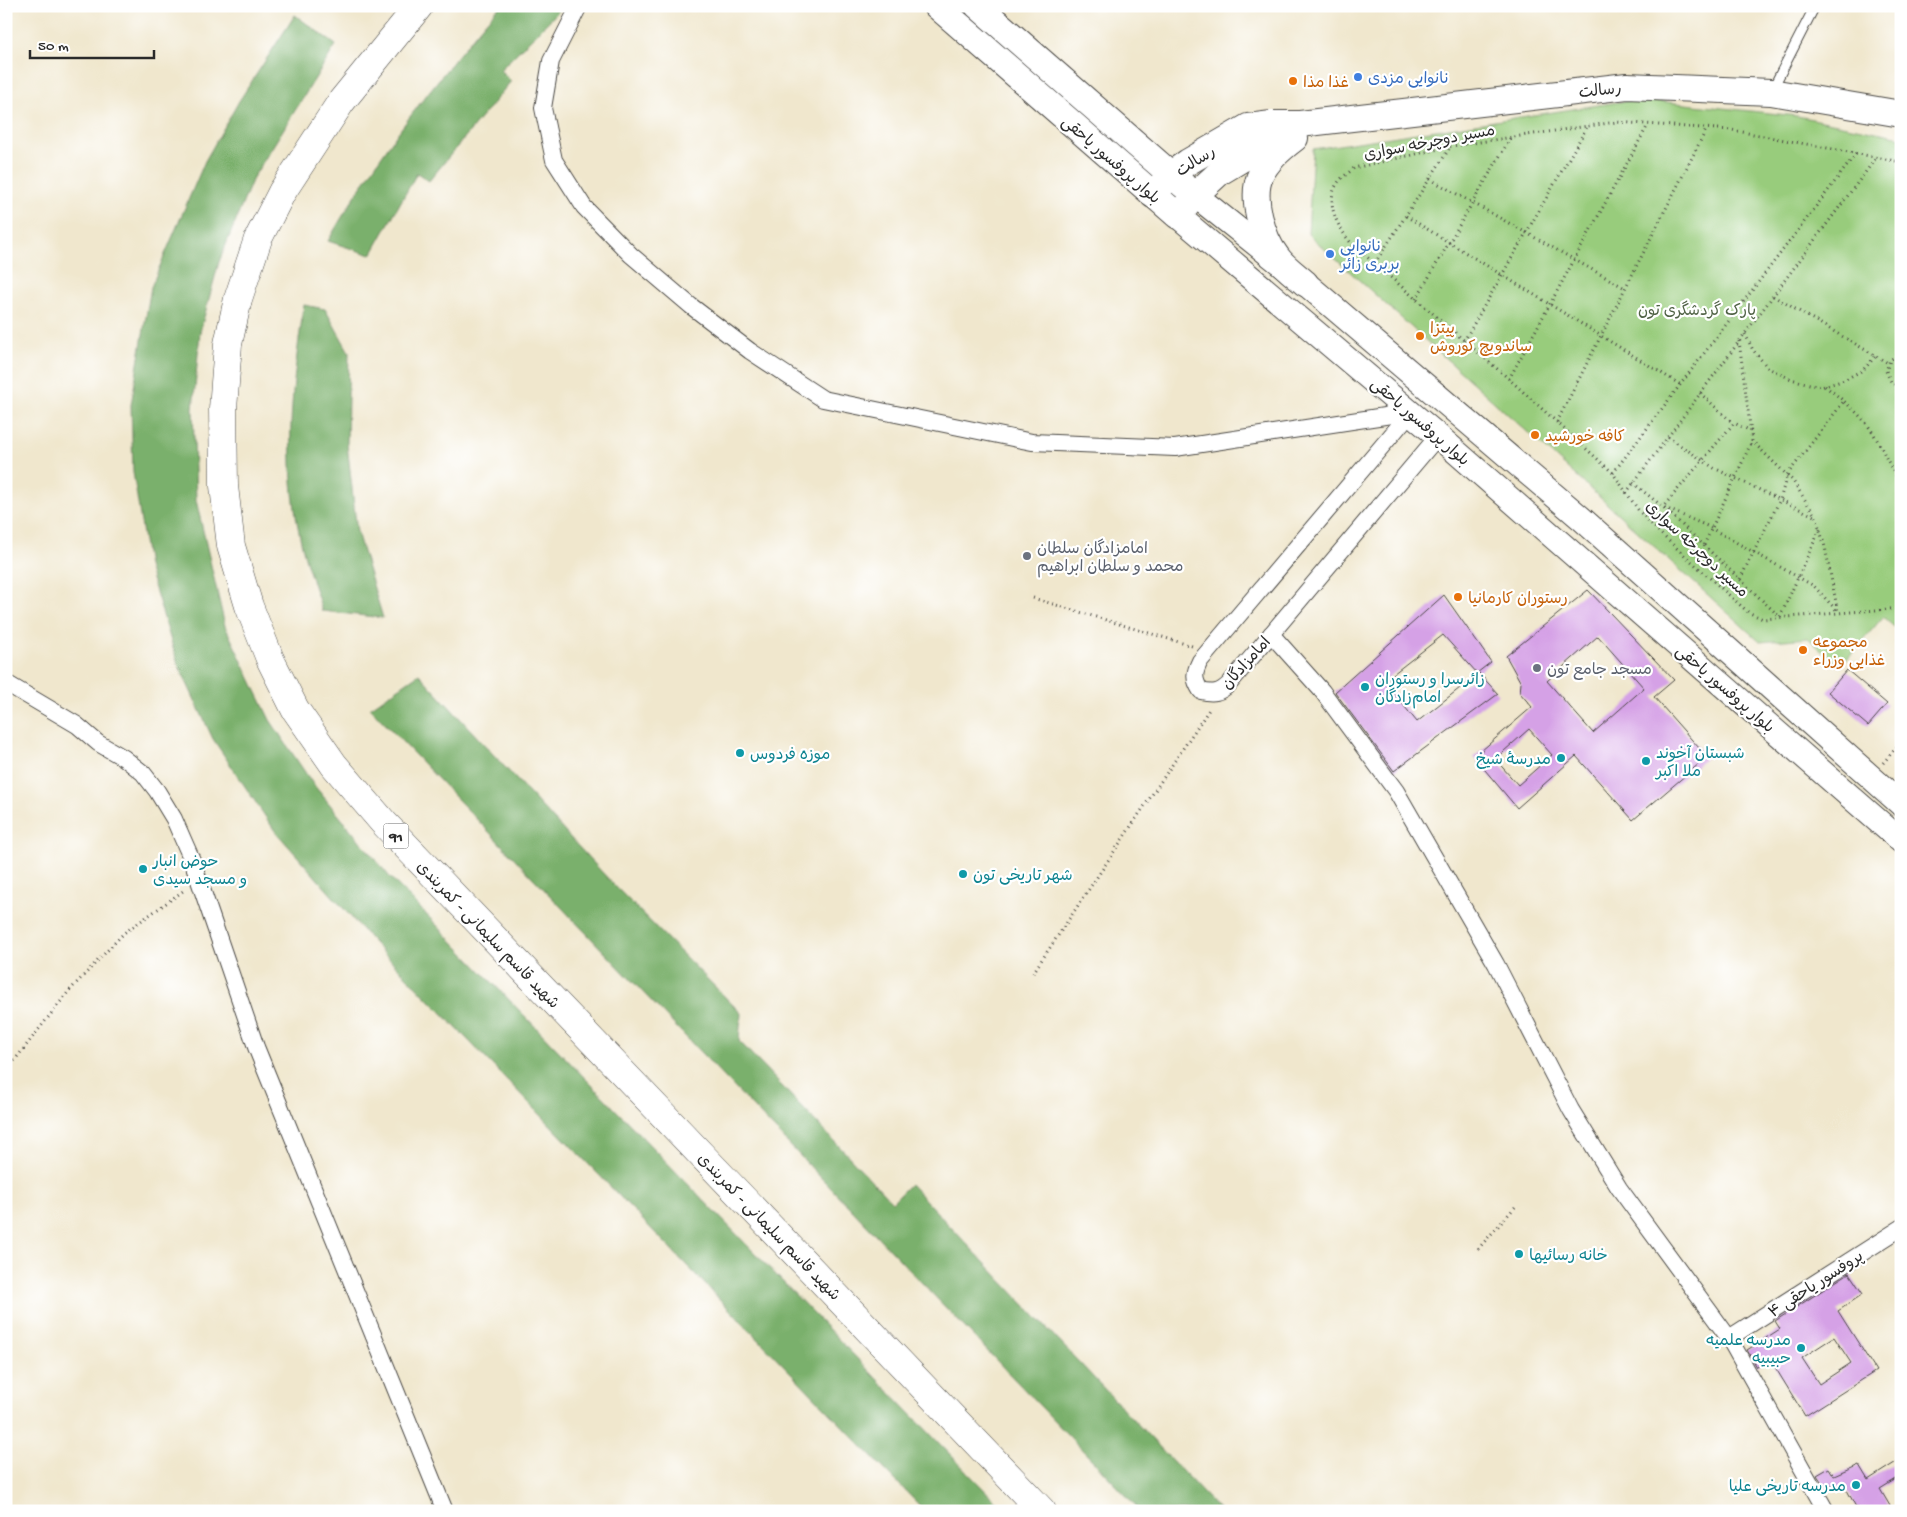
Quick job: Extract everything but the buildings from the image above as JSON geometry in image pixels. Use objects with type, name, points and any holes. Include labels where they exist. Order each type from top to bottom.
[{"type":"highway","name":"شهید قاسم سلیمانی - کمربندی","points":[[419,6],[341,102],[282,192],[258,239],[238,299],[228,344],[223,409],[224,476],[232,546],[249,606],[270,660],[295,709],[334,765],[383,822],[1042,1511]]},
{"type":"main road","name":"بلوار پروفسور یاحقی","points":[[937,6],[1178,216],[1411,412],[1901,841]]},
{"type":"main road","name":"بلوار پروفسور یاحقی","points":[[978,6],[1128,135],[1180,168],[1305,283],[1582,519],[1901,804]]},
{"type":"main road","name":"رسالت","points":[[1153,194],[1180,168],[1248,128],[1272,124],[1309,123],[1627,86],[1771,92],[1901,114]]},
{"type":"main road","name":"رسالت","points":[[1178,216],[1201,189],[1236,161],[1309,123]]},
{"type":"main road","points":[[1286,307],[1305,283],[1276,258],[1262,228],[1256,194],[1261,174],[1281,148],[1309,123]]},
{"type":"main road","points":[[1128,135],[1157,149],[1186,152],[1248,128]]},
{"type":"street","points":[[579,6],[551,61],[543,108],[554,160],[584,207],[631,255],[691,306],[750,351],[823,399],[1032,442],[1175,448],[1411,412]]},
{"type":"street","name":"امامزادگان","points":[[1411,412],[1200,660],[1194,671],[1195,682],[1200,691],[1211,694],[1222,690],[1438,436]]},
{"type":"street","points":[[1271,634],[1322,692],[1396,791],[1496,964],[1571,1110],[1619,1188],[1729,1338],[1826,1511]]},
{"type":"street","points":[[6,683],[77,725],[98,743],[124,758],[143,773],[157,791],[174,819],[199,880],[256,1047],[445,1511]]},
{"type":"street","name":"پروفسور یاحقی ۴","points":[[1729,1338],[1901,1228]]},
{"type":"lane","points":[[1771,92],[1815,6]]},
{"type":"path","name":"مسیر دوچرخه سواری","points":[[1901,162],[1732,130],[1616,122],[1452,146],[1354,168],[1335,187],[1332,198],[1336,222],[1342,233],[1352,244],[1509,379],[1613,473],[1639,511],[1662,535],[1748,612],[1763,619],[1901,608]]},
{"type":"path","points":[[1509,379],[1648,124]]},
{"type":"path","points":[[1464,341],[1587,126]]},
{"type":"path","points":[[1557,422],[1707,128]]},
{"type":"path","points":[[1416,300],[1511,137]]},
{"type":"path","points":[[1375,263],[1452,146]]},
{"type":"path","points":[[1613,473],[1856,154]]},
{"type":"path","points":[[1626,493],[1876,158]]},
{"type":"path","points":[[1430,179],[1625,288]]},
{"type":"path","points":[[1406,216],[1681,385]]},
{"type":"path","points":[[1772,296],[1888,363]]},
{"type":"path","points":[[1745,334],[1753,350],[1768,368],[1791,379],[1824,386],[1856,411],[1876,437],[1891,471],[1901,482]]},
{"type":"path","points":[[1704,546],[1752,442],[1739,341]]},
{"type":"path","points":[[1901,353],[1894,355],[1888,363],[1886,371],[1890,382],[1901,388]]},
{"type":"path","points":[[1824,386],[1842,381],[1863,370],[1876,356]]},
{"type":"path","points":[[1700,393],[1734,423],[1751,431]]},
{"type":"path","points":[[1740,579],[1780,500],[1787,475],[1844,401]]},
{"type":"path","points":[[1662,507],[1734,423]]},
{"type":"path","points":[[1668,437],[1702,460],[1735,478],[1816,517]]},
{"type":"path","points":[[1752,442],[1787,475],[1802,494],[1816,517],[1838,612]]},
{"type":"path","points":[[1633,483],[1662,507],[1780,617],[1820,529]]},
{"type":"path","points":[[1662,507],[1712,528],[1814,586],[1838,612]]},
{"type":"path","points":[[1033,598],[1208,650]]},
{"type":"path","points":[[1032,974],[1222,690]]},
{"type":"path","points":[[1871,778],[1901,742]]},
{"type":"path","points":[[14,1061],[69,991],[124,933],[199,880]]},
{"type":"path","points":[[1478,1248],[1516,1206]]},
{"type":"green space","points":[[500,6],[559,6],[557,13],[500,70],[511,81],[429,181],[417,173],[371,255],[328,241],[369,174],[399,131],[467,44]]},
{"type":"green space","points":[[295,15],[336,45],[253,178],[219,262],[200,332],[193,409],[196,500],[225,626],[270,720],[313,784],[389,876],[1005,1511],[925,1511],[374,943],[275,831],[213,739],[178,664],[148,566],[133,472],[131,405],[151,287],[205,161],[239,101]]},
{"type":"green space","name":"پارک گردشگری تون","points":[[1638,99],[1797,116],[1901,137],[1901,633],[1883,617],[1840,667],[1808,638],[1760,642],[1308,234],[1313,149]]},
{"type":"green space","points":[[304,305],[325,309],[349,352],[347,444],[357,532],[383,618],[322,611],[302,546],[292,479],[291,421]]},
{"type":"green space","points":[[419,674],[613,884],[741,1013],[739,1041],[892,1202],[910,1184],[1220,1511],[1141,1511],[370,708]]},
{"type":"place","name":"نانوایی مزدی","points":[[1358,77]]},
{"type":"place","name":"غذا مذا","points":[[1293,81]]},
{"type":"place","name":"نانوایی بربری زائر","points":[[1330,254]]},
{"type":"place","name":"پيتزا ساندویچ کوروش","points":[[1420,336]]},
{"type":"place","name":"کافه خورشید","points":[[1535,435]]},
{"type":"place","name":"امامزادگان سلطان محمد و سلطان ابراهیم","points":[[1027,556]]},
{"type":"place","name":"رستوران کارمانیا","points":[[1458,597]]},
{"type":"place","name":"مجموعه غذایی وزراء","points":[[1803,650]]},
{"type":"place","name":"مسجد جامع تون","points":[[1537,668]]},
{"type":"place","name":"زائرسرا و رستوران امام‌زادگان","points":[[1365,687]]},
{"type":"place","name":"موزه فردوس","points":[[740,753]]},
{"type":"place","name":"مدرسهٔ شیخ","points":[[1561,758]]},
{"type":"place","name":"شبستان آخوند ملا اکبر","points":[[1646,761]]},
{"type":"place","name":"حوض انبار و مسجد سیدی","points":[[143,869]]},
{"type":"place","name":"شهر تاریخی تون","points":[[963,874]]},
{"type":"place","name":"خانه رسائیها","points":[[1519,1254]]},
{"type":"place","name":"مدرسه علمیه حبیبیه","points":[[1801,1348]]},
{"type":"place","name":"مدرسه تاریخی علیا","points":[[1856,1485]]}]
